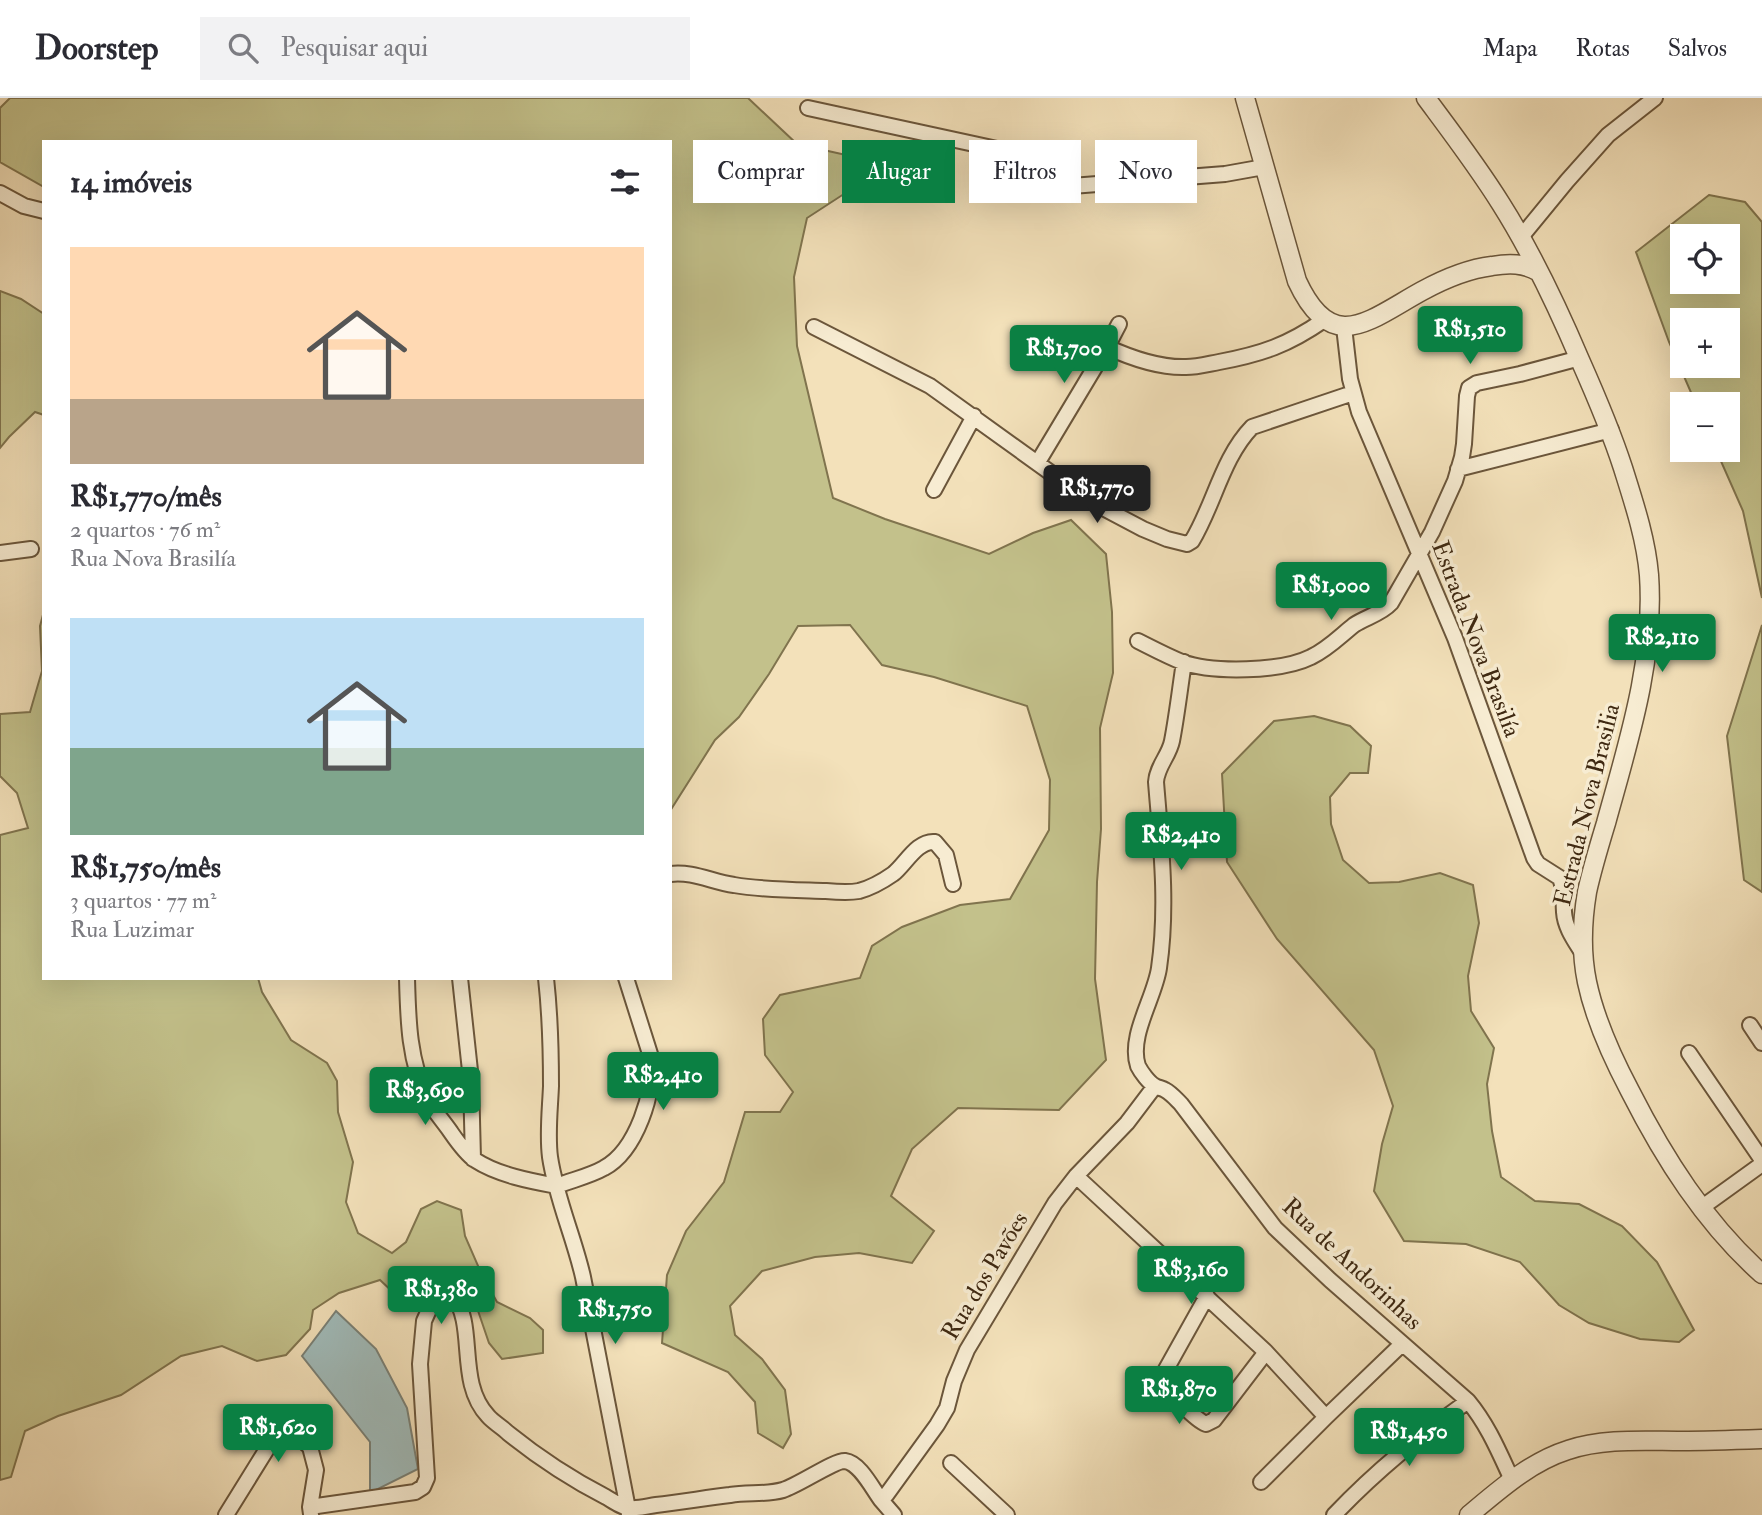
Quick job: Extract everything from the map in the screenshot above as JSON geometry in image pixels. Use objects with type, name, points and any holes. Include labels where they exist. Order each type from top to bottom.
[{"type":"street","points":[[1245,98],[1297,281],[1304,296],[1324,320],[1344,327],[1377,317],[1419,292],[1462,272],[1483,267],[1511,264],[1531,267],[1539,272]]},
{"type":"street","name":"Estrada Nova Brasilia","points":[[1426,98],[1481,173],[1521,237],[1559,310],[1611,430],[1644,540],[1649,578],[1647,644],[1636,707],[1587,892],[1583,954],[1587,983],[1618,1069],[1668,1158],[1701,1208],[1736,1250],[1759,1267]]},
{"type":"street","points":[[1521,237],[1608,135],[1656,98]]},
{"type":"street","points":[[808,108],[997,149],[1025,171],[1059,187],[1225,173],[1264,167]]},
{"type":"street","points":[[0,193],[24,206],[42,210]]},
{"type":"street","points":[[1107,347],[1127,356],[1163,365],[1185,367],[1237,359],[1274,349],[1302,336],[1324,320]]},
{"type":"street","points":[[1038,462],[1119,324]]},
{"type":"street","points":[[814,327],[930,386],[1090,501],[1143,529],[1188,544],[1196,536],[1233,453],[1252,427],[1353,393]]},
{"type":"street","name":"Estrada Nova Brasilía","points":[[1344,327],[1353,393],[1363,423],[1455,638],[1534,858],[1538,864],[1560,878],[1565,893],[1564,913],[1568,929],[1583,954]]},
{"type":"street","points":[[1138,640],[1184,662],[1214,667],[1261,669],[1296,663],[1334,643],[1361,621],[1384,610],[1391,603],[1432,532],[1455,481],[1464,444],[1466,396],[1471,385],[1580,358]]},
{"type":"street","points":[[934,490],[974,416]]},
{"type":"street","points":[[1458,469],[1611,430]]},
{"type":"street","points":[[0,553],[31,549]]},
{"type":"street","points":[[1155,1086],[1138,1064],[1137,1045],[1146,1005],[1157,980],[1164,928],[1157,772],[1165,761],[1172,742],[1184,662]]},
{"type":"street","points":[[672,874],[690,873],[737,886],[801,891],[860,891],[894,873],[920,846],[934,842],[946,855],[953,884]]},
{"type":"street","points":[[407,980],[410,1044],[415,1067],[429,1102],[473,1159],[496,1170],[557,1186],[604,1168],[616,1159],[624,1152],[645,1110],[653,1069],[627,980]]},
{"type":"street","points":[[460,980],[471,1080],[473,1159]]},
{"type":"street","points":[[545,980],[550,1017],[550,1154],[580,1265],[629,1512]]},
{"type":"street","points":[[1750,1025],[1762,1044]]},
{"type":"street","points":[[1689,1053],[1762,1162],[1701,1208]]},
{"type":"street","name":"Rua dos Pavões","points":[[886,1506],[887,1494],[947,1408],[954,1381],[967,1350],[1055,1203],[1076,1176],[1123,1129],[1155,1086]]},
{"type":"street","name":"Rua de Andorinhas","points":[[1155,1086],[1164,1089],[1181,1104],[1275,1228],[1329,1280],[1468,1401],[1491,1434],[1511,1480]]},
{"type":"street","points":[[1076,1176],[1266,1352],[1326,1417]]},
{"type":"street","points":[[226,1515],[270,1444],[285,1435],[297,1436],[310,1447],[316,1470],[310,1511],[415,1492],[423,1487],[426,1478],[420,1364],[424,1321],[432,1303],[444,1293],[453,1295],[459,1303],[464,1320],[469,1372],[476,1398],[487,1415],[542,1459],[629,1512],[731,1494],[769,1493],[802,1482],[839,1461],[854,1464],[886,1506]]},
{"type":"street","points":[[1207,1296],[1163,1378],[1169,1389],[1198,1420],[1206,1424],[1214,1420],[1266,1352]]},
{"type":"street","points":[[1261,1482],[1402,1344]]},
{"type":"street","points":[[1334,1515],[1377,1472],[1468,1401]]},
{"type":"street","points":[[1469,1515],[1511,1480],[1568,1449],[1637,1440],[1762,1439]]},
{"type":"street","points":[[951,1463],[1007,1515]]},
{"type":"shaded area","points":[[10,98],[748,98],[793,140],[693,140],[693,203],[828,203],[828,151],[842,154],[842,195],[807,218],[794,277],[797,346],[833,498],[885,519],[989,554],[1033,533],[1071,520],[1106,554],[1112,612],[1113,673],[1100,728],[1101,829],[1095,979],[1106,1060],[1059,1110],[958,1108],[912,1149],[891,1196],[934,1231],[912,1263],[859,1253],[815,1257],[762,1271],[730,1306],[735,1335],[762,1359],[785,1390],[791,1434],[783,1448],[758,1433],[755,1402],[728,1372],[662,1343],[667,1275],[686,1231],[724,1182],[745,1112],[780,1112],[793,1092],[765,1055],[763,1019],[780,995],[860,978],[872,946],[902,927],[960,905],[1010,899],[1049,830],[1050,780],[1027,706],[934,677],[882,665],[850,625],[798,626],[769,674],[739,717],[715,740],[672,808],[672,140],[42,140],[42,186],[0,162],[0,108]]},
{"type":"shaded area","points":[[1709,195],[1745,202],[1762,222],[1762,598],[1743,511],[1721,462],[1740,462],[1740,392],[1691,392],[1685,378],[1740,378],[1740,308],[1670,308],[1670,344],[1636,252],[1670,225],[1670,294],[1740,294],[1740,224],[1672,224]]},
{"type":"shaded area","points":[[0,291],[21,299],[42,313],[42,414],[35,412],[0,448]]},
{"type":"shaded area","points":[[42,618],[42,671],[40,626]]},
{"type":"shaded area","points":[[1762,625],[1762,892],[1744,880],[1727,736]]},
{"type":"shaded area","points":[[42,671],[42,980],[259,980],[262,992],[291,1040],[327,1063],[337,1081],[338,1112],[353,1162],[346,1202],[358,1233],[392,1253],[406,1242],[421,1209],[437,1201],[461,1210],[465,1236],[497,1302],[530,1318],[543,1330],[543,1353],[502,1359],[489,1343],[474,1299],[453,1278],[425,1282],[420,1293],[398,1297],[380,1280],[339,1293],[313,1310],[310,1329],[286,1355],[257,1361],[222,1346],[181,1356],[121,1395],[58,1416],[25,1431],[11,1477],[0,1480],[0,835],[28,828],[17,793],[0,776],[0,714],[30,712]]},
{"type":"shaded area","points":[[1314,716],[1350,726],[1371,746],[1368,773],[1350,773],[1330,797],[1331,824],[1343,860],[1369,883],[1399,882],[1440,873],[1473,885],[1479,923],[1468,976],[1471,1011],[1494,1048],[1487,1084],[1501,1177],[1535,1201],[1579,1204],[1622,1226],[1657,1262],[1694,1330],[1679,1342],[1640,1339],[1589,1323],[1559,1305],[1520,1262],[1466,1244],[1404,1241],[1374,1191],[1382,1144],[1393,1106],[1374,1050],[1277,939],[1227,862],[1222,774],[1274,721]]},
{"type":"water","points":[[336,1311],[376,1349],[407,1408],[418,1469],[370,1493],[370,1442],[302,1356]]}]
